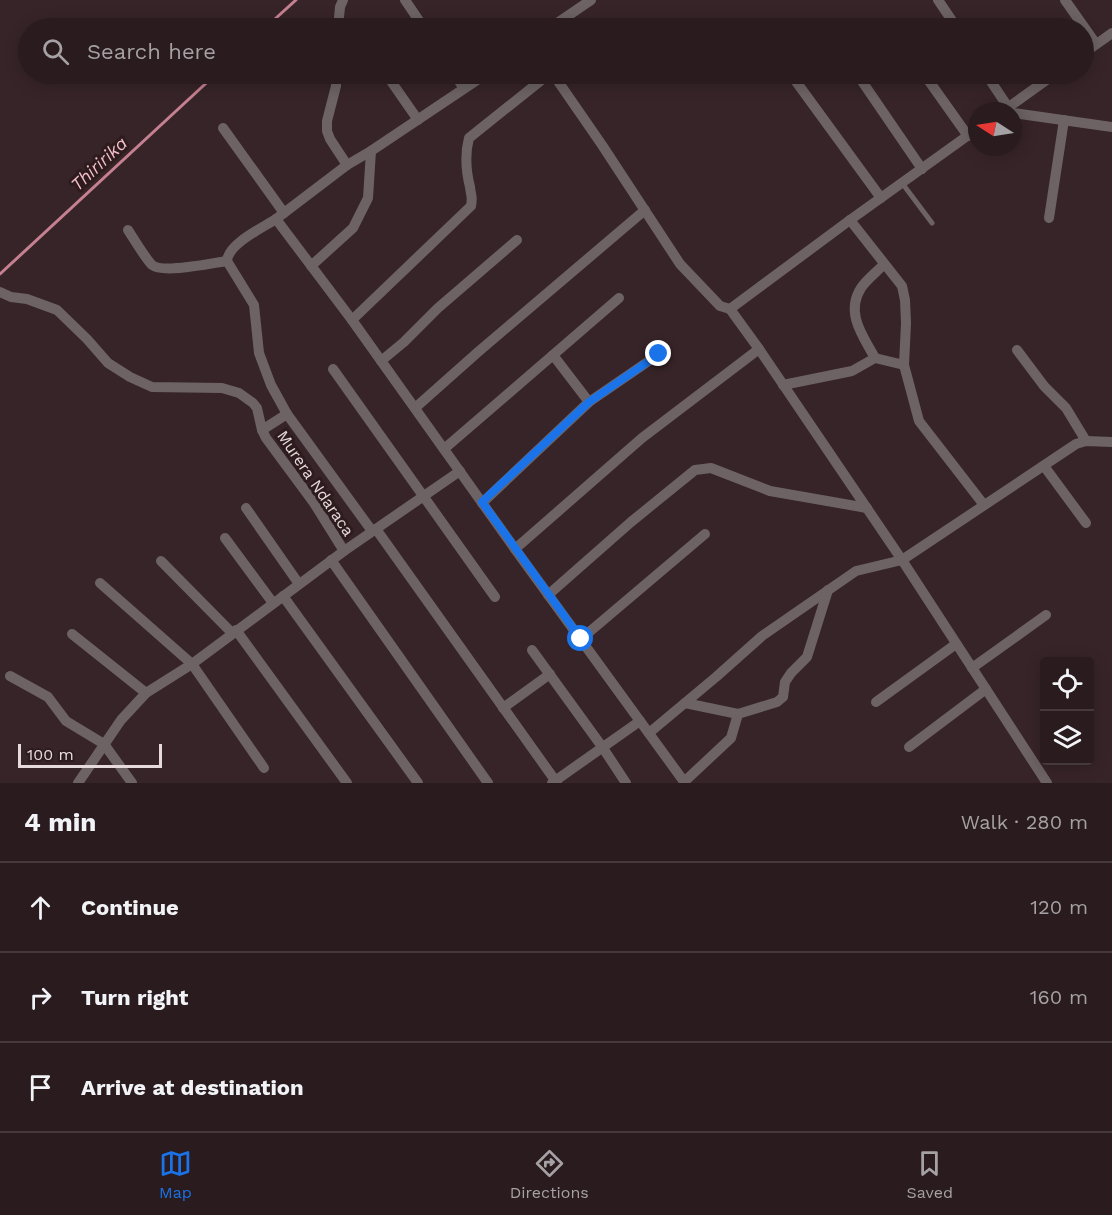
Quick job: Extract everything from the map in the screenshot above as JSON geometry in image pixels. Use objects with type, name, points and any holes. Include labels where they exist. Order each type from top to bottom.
[{"type":"street","points":[[339,18],[343,0]]},
{"type":"street","points":[[405,0],[417,18]]},
{"type":"street","points":[[565,18],[591,0]]},
{"type":"street","points":[[938,0],[950,18]]},
{"type":"street","points":[[1065,0],[1078,18]]},
{"type":"street","points":[[1094,41],[1096,44],[1112,33]]},
{"type":"street","points":[[336,84],[327,121],[327,131],[347,165]]},
{"type":"street","points":[[393,84],[418,120]]},
{"type":"street","points":[[461,84],[464,88]]},
{"type":"street","points":[[470,84],[347,165],[280,216],[233,247],[226,261],[254,305],[259,353],[271,385],[287,414],[374,530],[554,782],[640,721]]},
{"type":"street","points":[[352,320],[471,206],[472,196],[466,149],[469,138],[538,84]]},
{"type":"street","points":[[558,84],[602,145],[680,264],[720,306],[730,309],[759,349],[902,560],[1047,783]]},
{"type":"street","points":[[798,84],[881,198]]},
{"type":"street","points":[[864,84],[922,169]]},
{"type":"street","points":[[932,84],[968,128]]},
{"type":"street","points":[[992,84],[1003,102]]},
{"type":"street","points":[[1018,102],[1042,84]]},
{"type":"street","points":[[1022,112],[1112,127]]},
{"type":"street","points":[[1049,218],[1064,120]]},
{"type":"street","points":[[223,128],[311,266],[685,783],[731,738],[738,714]]},
{"type":"street","points":[[730,309],[968,136]]},
{"type":"street","points":[[311,266],[353,228],[368,198],[371,151]]},
{"type":"street","points":[[415,408],[645,210]]},
{"type":"street","points":[[850,220],[902,286],[906,323],[904,365],[919,421],[984,505]]},
{"type":"street","points":[[128,230],[152,265],[160,268],[173,269],[226,261]]},
{"type":"street","points":[[381,361],[517,240]]},
{"type":"street","points":[[875,358],[855,320],[854,305],[861,288],[884,264]]},
{"type":"street","name":"Murera Ndaraca","points":[[0,292],[57,310],[108,363],[152,387],[222,388],[239,393],[253,403],[257,408],[266,438],[314,503],[344,551],[192,663],[146,693],[121,720],[78,783]]},
{"type":"street","points":[[444,449],[619,298]]},
{"type":"street","points":[[515,549],[642,438],[759,349]]},
{"type":"street","points":[[1017,350],[1044,387],[1066,408],[1086,441]]},
{"type":"street","points":[[482,502],[589,402],[659,354]]},
{"type":"street","points":[[553,355],[589,402]]},
{"type":"street","points":[[783,385],[852,371],[875,358],[904,365]]},
{"type":"street","points":[[333,369],[495,597]]},
{"type":"street","points":[[262,430],[287,414]]},
{"type":"street","points":[[649,733],[762,636],[856,571],[902,560],[1076,444],[1086,441],[1112,442]]},
{"type":"street","points":[[1044,466],[1086,523]]},
{"type":"street","points":[[548,595],[631,522],[696,470],[711,468],[770,491],[867,508]]},
{"type":"street","points":[[344,551],[460,471]]},
{"type":"street","points":[[246,508],[299,584]]},
{"type":"street","points":[[581,639],[705,534]]},
{"type":"street","points":[[225,538],[273,603]]},
{"type":"street","points":[[331,560],[488,783]]},
{"type":"street","points":[[161,561],[234,632],[347,783]]},
{"type":"street","points":[[100,583],[192,663],[264,768]]},
{"type":"street","points":[[685,703],[738,714],[777,702],[783,697],[785,682],[791,673],[807,657],[828,590]]},
{"type":"street","points":[[283,596],[418,783]]},
{"type":"street","points":[[972,668],[1046,615]]},
{"type":"street","points":[[72,634],[146,693]]},
{"type":"street","points":[[876,702],[956,644]]},
{"type":"street","points":[[532,650],[626,783]]},
{"type":"street","points":[[503,708],[550,674]]},
{"type":"street","points":[[10,676],[48,697],[66,721],[104,744],[132,783]]},
{"type":"street","points":[[909,747],[986,689]]},
{"type":"lane","points":[[902,183],[932,223]]},
{"type":"waterway","name":"Thiririka","points":[[276,18],[296,0]]},
{"type":"waterway","name":"Thiririka","points":[[0,274],[205,84]]},
{"type":"route","points":[[581,639],[482,502],[589,402],[659,354]]}]
